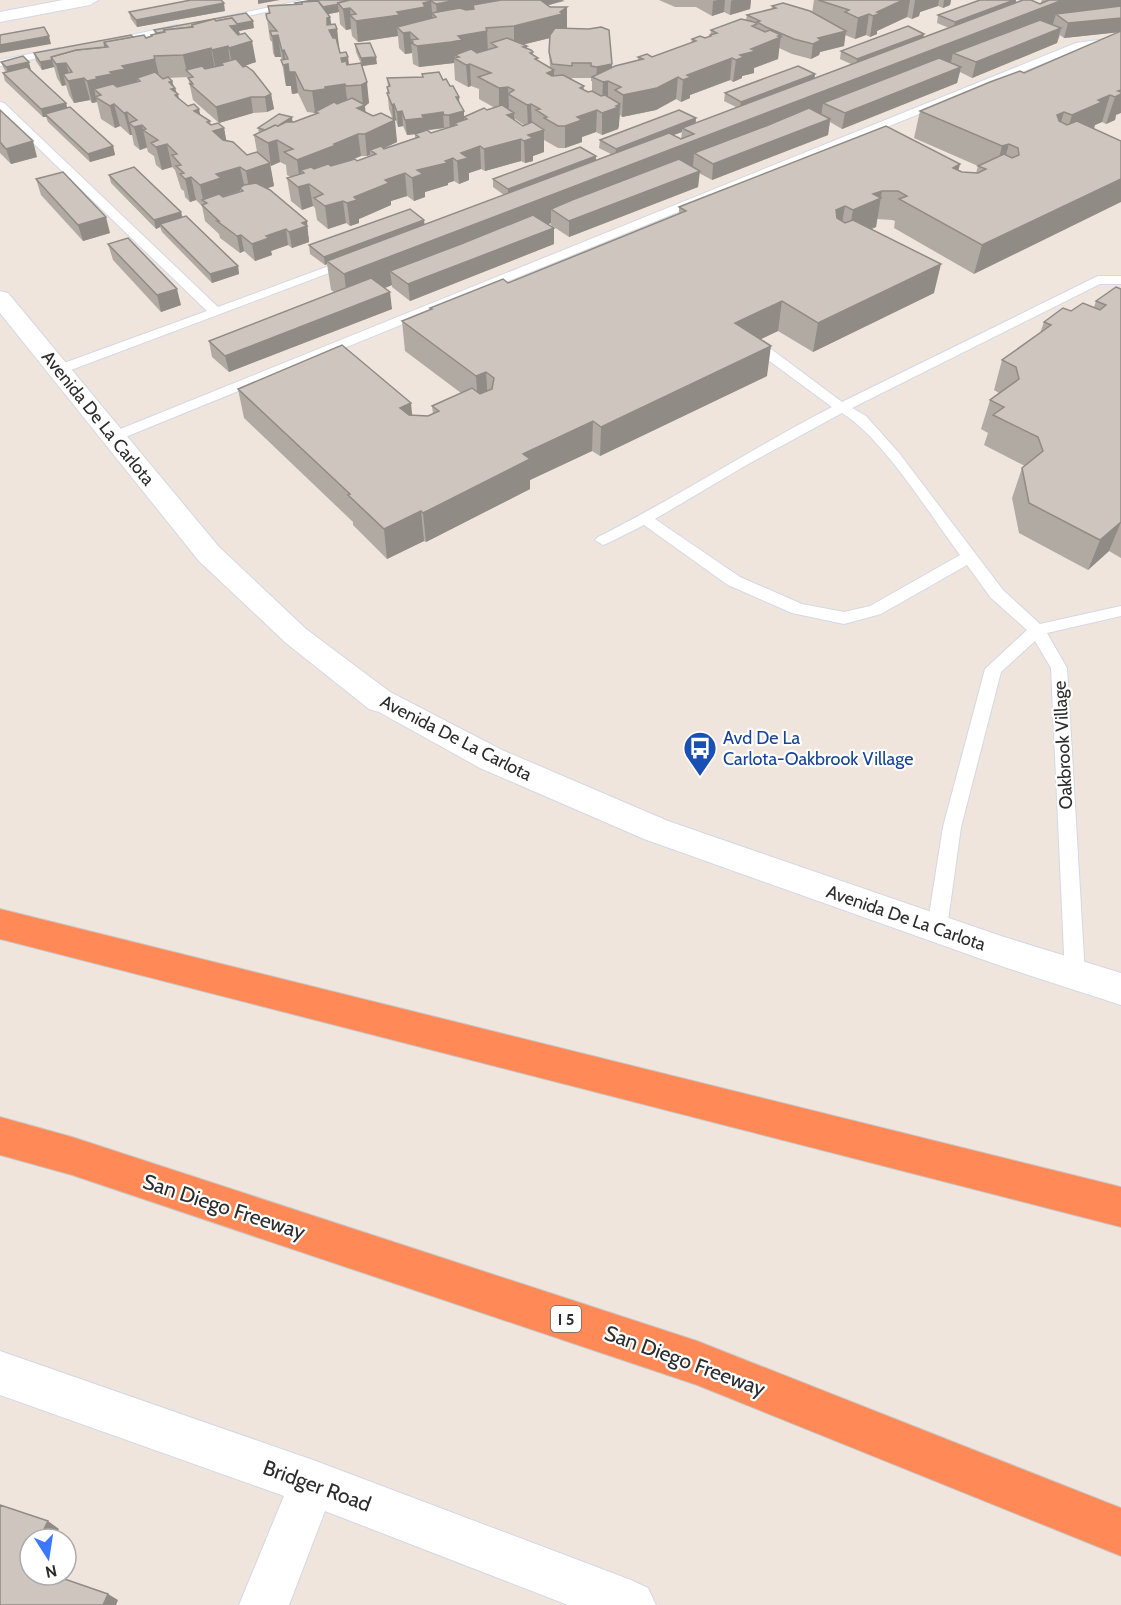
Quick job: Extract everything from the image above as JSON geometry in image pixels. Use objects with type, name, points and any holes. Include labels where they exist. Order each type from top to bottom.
[{"type":"highway","points":[[0,924],[1121,1207]]},
{"type":"highway","name":"San Diego Freeway","points":[[0,1136],[72,1156],[698,1362],[1121,1532]]},
{"type":"main road","points":[[0,17],[90,0]]},
{"type":"main road","name":"Avenida De La Carlota","points":[[0,298],[208,554],[297,636],[380,700],[388,702],[491,759],[656,831],[1121,990]]},
{"type":"main road","name":"Bridger Road","points":[[0,1373],[313,1484],[631,1605]]},
{"type":"main road","points":[[264,1605],[313,1484]]},
{"type":"lane","points":[[211,21],[317,0]]},
{"type":"lane","points":[[94,45],[188,26]]},
{"type":"lane","points":[[113,437],[1079,45],[1121,40]]},
{"type":"lane","points":[[0,63],[70,49]]},
{"type":"lane","points":[[0,105],[216,312]]},
{"type":"lane","points":[[593,242],[609,253]]},
{"type":"lane","points":[[58,370],[362,259]]},
{"type":"lane","points":[[603,540],[647,519],[758,452],[841,407],[1098,280],[1121,280]]},
{"type":"lane","name":"Oakbrook Village","points":[[754,343],[824,398],[861,419],[894,456],[997,594],[1037,630],[1059,668],[1075,975]]},
{"type":"lane","points":[[647,519],[734,580],[798,609],[844,618],[875,610],[969,557]]},
{"type":"lane","points":[[937,928],[952,827],[993,669],[1037,630],[1121,610]]},
{"type":"building","points":[[191,0],[221,0],[224,3],[136,20],[129,12]]},
{"type":"building","points":[[313,0],[350,0],[323,7],[318,1],[302,2],[302,5],[295,3]]},
{"type":"building","points":[[350,0],[457,0],[436,4],[431,1],[423,3],[425,7],[397,12],[400,15],[356,21],[350,15],[356,14],[350,8],[343,9],[338,3]]},
{"type":"building","points":[[501,0],[546,0],[542,1],[550,7],[567,7],[560,12],[562,14],[514,26],[486,28],[487,31],[458,36],[462,40],[417,46],[411,43],[413,42],[411,40],[418,39],[410,32],[403,33],[397,27],[436,17],[432,13],[460,8],[474,9],[473,5]]},
{"type":"building","points":[[818,0],[903,0],[877,12],[881,13],[858,18],[845,12],[849,10]]},
{"type":"building","points":[[980,0],[1014,0],[955,22],[938,15]]},
{"type":"building","points":[[1023,0],[1031,0],[1040,4],[1049,0],[1069,0],[1060,1],[344,274],[327,261],[669,133],[681,139],[694,134],[682,128]]},
{"type":"building","points":[[318,1],[330,17],[327,18],[327,25],[335,24],[337,29],[329,30],[333,38],[336,38],[340,53],[346,52],[348,57],[341,58],[342,62],[346,61],[347,65],[361,63],[367,82],[361,85],[346,86],[345,84],[312,91],[304,90],[295,72],[289,72],[288,64],[283,65],[281,60],[288,59],[284,50],[282,51],[278,35],[272,36],[270,31],[277,31],[267,19],[266,14],[270,13],[268,6]]},
{"type":"building","points":[[783,3],[810,11],[846,31],[818,38],[821,40],[813,44],[766,27],[757,22],[760,21],[747,15],[776,8],[772,6]]},
{"type":"building","points":[[1121,6],[1121,18],[1068,23],[1056,14]]},
{"type":"building","points":[[246,13],[253,21],[237,24],[232,18],[216,21],[214,19],[192,25],[192,27],[157,33],[154,30]]},
{"type":"building","points":[[232,18],[238,25],[230,26],[238,35],[245,33],[252,41],[229,48],[228,46],[183,55],[154,56],[155,59],[122,66],[125,69],[96,77],[97,79],[87,81],[84,78],[68,81],[63,74],[72,72],[66,63],[56,64],[51,57],[76,50],[108,47],[104,42],[144,35],[146,38],[165,32],[164,30],[193,27],[192,25],[214,19],[216,21]]},
{"type":"building","points":[[741,19],[754,22],[757,24],[752,26],[765,32],[770,30],[781,37],[751,49],[756,51],[740,55],[744,57],[736,60],[732,58],[687,75],[691,77],[683,80],[678,77],[657,88],[623,95],[615,90],[621,87],[592,77],[615,66],[643,59],[638,57],[647,54],[652,57],[696,41],[692,39],[700,36],[705,38],[711,36],[717,33],[711,30]]},
{"type":"building","points":[[1040,20],[1061,28],[976,62],[953,53]]},
{"type":"building","points":[[908,26],[924,34],[857,59],[841,51]]},
{"type":"building","points":[[44,27],[49,36],[0,45],[0,35]]},
{"type":"building","points":[[601,27],[609,30],[612,64],[597,67],[591,66],[591,63],[572,63],[572,66],[552,64],[549,52],[550,35],[555,28]]},
{"type":"building","points":[[1121,31],[1121,90],[1118,91],[1121,94],[1115,97],[1110,95],[1098,100],[1102,102],[1072,115],[1064,112],[1057,115],[1059,121],[1067,125],[1077,121],[1121,141],[1121,179],[982,245],[899,199],[907,196],[898,191],[882,191],[873,194],[881,198],[853,210],[845,206],[836,210],[837,218],[845,223],[853,220],[941,264],[818,323],[782,301],[735,323],[771,346],[601,427],[593,421],[523,454],[530,459],[423,513],[421,511],[384,529],[238,389],[342,345],[411,403],[400,408],[409,415],[428,416],[439,411],[432,406],[472,388],[480,394],[492,389],[494,378],[486,372],[476,376],[402,321],[503,279],[508,283],[686,211],[679,207],[886,126],[960,164],[953,168],[962,172],[978,173],[986,169],[978,166],[1004,154],[1012,158],[1019,155],[1018,148],[1009,144],[1002,146],[920,111],[1020,71],[1024,73]]},
{"type":"building","points":[[131,35],[133,37],[104,42],[105,47],[76,50],[51,57],[52,60],[40,62],[34,53]]},
{"type":"building","points":[[507,38],[527,46],[523,47],[533,52],[530,53],[538,58],[535,59],[554,70],[547,73],[552,76],[563,75],[584,86],[580,88],[588,92],[605,95],[620,104],[616,106],[619,107],[602,113],[597,110],[577,117],[582,120],[558,126],[536,110],[540,109],[531,104],[527,105],[508,94],[514,90],[508,87],[499,88],[478,77],[491,73],[470,64],[466,65],[454,58],[459,57],[455,55],[471,49],[477,53],[497,47],[491,43]]},
{"type":"building","points":[[370,43],[376,57],[361,58],[355,44]]},
{"type":"building","points":[[23,56],[29,62],[6,67],[1,62]]},
{"type":"building","points":[[939,58],[961,67],[845,113],[823,103]]},
{"type":"building","points":[[236,59],[243,67],[246,66],[253,71],[271,94],[216,107],[190,84],[193,84],[188,78],[193,77],[186,70],[202,66],[205,69]]},
{"type":"building","points":[[798,66],[815,74],[741,102],[725,93]]},
{"type":"building","points":[[27,67],[66,103],[41,109],[3,73]]},
{"type":"building","points":[[155,72],[163,79],[168,77],[172,81],[169,82],[175,88],[171,89],[178,94],[175,95],[188,106],[194,104],[199,109],[194,111],[210,121],[207,122],[211,125],[218,123],[224,128],[213,131],[223,140],[233,142],[247,155],[257,152],[270,163],[246,171],[240,167],[216,174],[221,178],[200,185],[191,177],[185,179],[180,174],[184,173],[176,166],[181,165],[172,155],[177,154],[167,144],[156,147],[151,143],[158,140],[143,130],[146,129],[142,125],[134,127],[129,123],[137,120],[114,104],[110,106],[95,97],[101,95],[94,89],[113,84],[117,87],[140,81],[137,78]]},
{"type":"building","points":[[439,72],[443,80],[446,79],[450,86],[453,86],[464,111],[449,115],[444,115],[443,112],[422,115],[424,118],[405,120],[402,111],[397,112],[394,104],[392,105],[387,93],[389,93],[387,87],[390,86],[387,78],[423,77],[422,74]]},
{"type":"building","points":[[352,98],[365,105],[357,108],[373,116],[381,113],[395,120],[297,160],[284,152],[293,149],[277,140],[268,143],[254,135],[275,125],[294,122],[318,113],[315,112],[334,102],[337,104]]},
{"type":"building","points":[[502,105],[514,113],[507,115],[523,126],[532,122],[544,130],[528,135],[533,138],[524,141],[521,139],[484,149],[480,146],[461,153],[468,158],[457,161],[453,158],[445,161],[447,163],[417,170],[423,174],[412,178],[405,173],[385,180],[389,183],[354,197],[357,200],[347,203],[343,201],[325,206],[314,198],[323,194],[309,184],[298,187],[287,178],[304,173],[301,170],[311,167],[314,169],[328,164],[331,166],[355,159],[357,161],[376,154],[370,150],[381,146],[384,149],[419,137],[415,134],[427,130],[431,133],[457,125],[455,123],[467,119],[464,117],[484,108],[487,110]]},
{"type":"building","points":[[70,107],[113,146],[88,154],[45,114]]},
{"type":"building","points":[[809,108],[830,119],[713,164],[694,153],[766,126]]},
{"type":"building","points":[[0,110],[33,141],[6,149],[0,142]]},
{"type":"building","points":[[679,110],[696,118],[616,149],[600,140]]},
{"type":"building","points":[[279,114],[292,117],[278,126],[275,125],[265,130],[258,128]]},
{"type":"building","points":[[580,147],[596,156],[508,189],[493,179]]},
{"type":"building","points":[[679,159],[700,171],[569,221],[551,209],[572,200]]},
{"type":"building","points":[[134,167],[181,212],[154,220],[109,175]]},
{"type":"building","points":[[63,172],[106,217],[78,225],[36,179]]},
{"type":"building","points":[[256,183],[270,190],[307,221],[302,223],[307,226],[289,232],[286,229],[252,244],[217,221],[219,221],[202,205],[207,203],[202,200],[219,194],[223,197],[243,191],[240,188],[244,185]]},
{"type":"building","points":[[410,209],[424,220],[324,257],[309,245]]},
{"type":"building","points":[[533,215],[554,228],[408,284],[390,271],[461,244]]},
{"type":"building","points":[[186,216],[238,266],[210,274],[160,224]]},
{"type":"building","points":[[128,238],[177,289],[157,295],[108,244]]},
{"type":"building","points":[[371,278],[390,292],[225,356],[209,341]]},
{"type":"building","points":[[1116,287],[1121,289],[1121,522],[1100,540],[1029,503],[1022,468],[1043,451],[1038,437],[993,415],[1004,407],[990,400],[1019,379],[1016,367],[1002,360],[1051,325],[1044,322],[1063,308],[1071,311],[1083,303],[1100,310],[1106,305],[1096,301]]},
{"type":"building","points":[[0,1505],[48,1521],[45,1527],[18,1527],[18,1587],[78,1587],[78,1584],[108,1594],[103,1605],[0,1605]]},
{"type":"place","name":"Avd De La Carlota-Oakbrook Village","points":[[700,777]]}]
